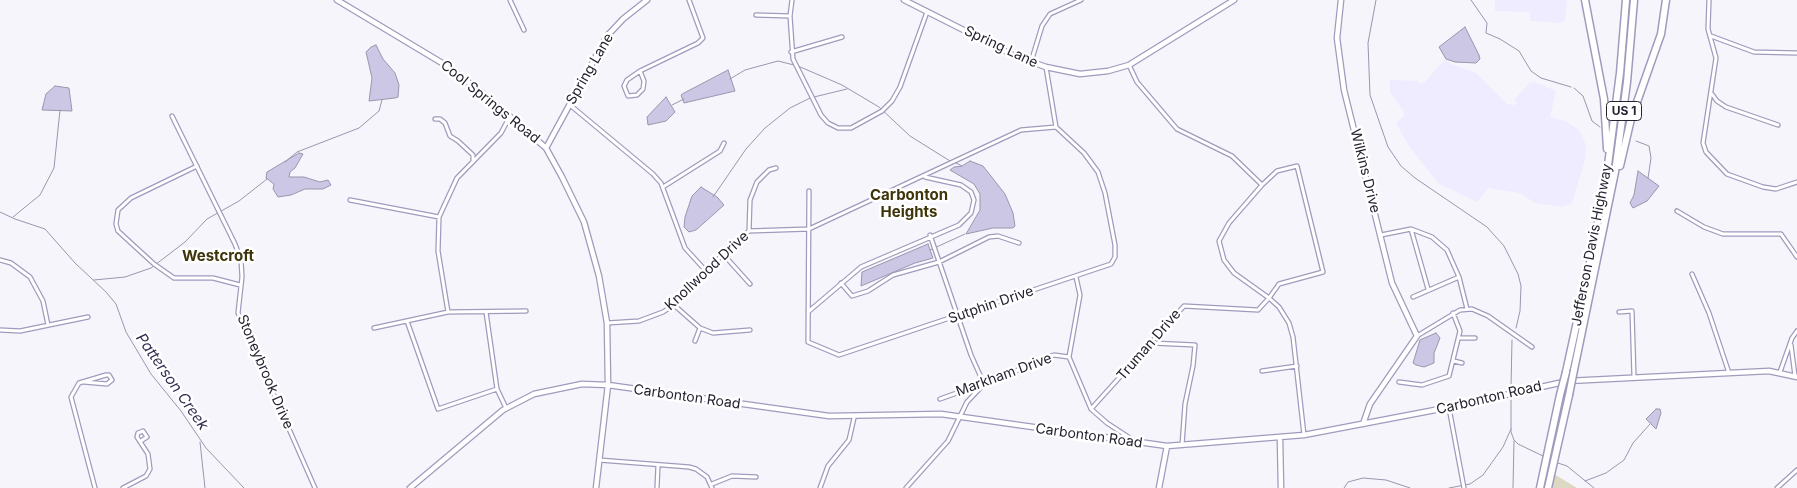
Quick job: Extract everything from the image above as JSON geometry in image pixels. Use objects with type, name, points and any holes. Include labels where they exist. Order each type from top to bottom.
[{"type":"highway","points":[[1585,0],[1606,114],[1608,165]]},
{"type":"highway","name":"Jefferson Davis Highway","points":[[1540,488],[1594,244],[1608,165],[1620,74],[1626,0]]},
{"type":"highway","name":"Jefferson Davis Highway","points":[[1548,488],[1607,220],[1623,117],[1634,0]]},
{"type":"highway","points":[[1607,220],[1631,119],[1661,34],[1666,0]]},
{"type":"street","name":"Cool Springs Road","points":[[337,0],[451,68],[546,148],[584,222],[599,276],[607,324],[608,385],[596,488]]},
{"type":"street","points":[[510,0],[524,30]]},
{"type":"street","name":"Spring Lane","points":[[546,148],[607,36],[623,19],[646,0]]},
{"type":"street","points":[[640,71],[644,80],[643,90],[637,96],[628,96],[624,86],[628,80],[640,71],[698,43],[703,38],[689,0]]},
{"type":"street","points":[[792,0],[790,16],[791,52],[821,115],[838,128],[851,128],[882,111],[892,101],[900,87],[927,11]]},
{"type":"street","name":"Spring Lane","points":[[904,0],[1031,62],[1080,74],[1108,71],[1128,65],[1234,0]]},
{"type":"street","points":[[1031,62],[1042,26],[1050,14],[1081,0]]},
{"type":"street","name":"Wilkins Drive","points":[[1341,0],[1337,38],[1339,61],[1392,283],[1417,336]]},
{"type":"street","points":[[1709,0],[1710,35],[1716,58],[1703,143],[1716,164],[1727,174],[1763,187],[1776,189],[1797,182]]},
{"type":"street","points":[[756,15],[790,16]]},
{"type":"street","points":[[1710,35],[1717,40],[1754,52],[1797,53]]},
{"type":"street","points":[[791,52],[842,37]]},
{"type":"street","points":[[1128,65],[1137,82],[1177,128],[1232,156],[1262,185],[1229,224],[1219,241],[1224,260],[1234,273],[1279,307],[1289,323],[1297,366],[1304,435]]},
{"type":"street","points":[[1046,67],[1056,127]]},
{"type":"street","points":[[1711,93],[1717,101],[1726,107],[1778,125]]},
{"type":"street","points":[[570,104],[653,174],[663,187],[685,248],[706,271]]},
{"type":"street","name":"Stoneybrook Drive","points":[[172,116],[238,251],[241,260],[238,313],[314,488]]},
{"type":"street","points":[[448,312],[438,251],[439,217],[457,178],[502,133],[510,116]]},
{"type":"street","points":[[435,120],[440,119],[445,123],[450,136],[458,140],[473,155],[473,161]]},
{"type":"street","name":"Knollwood Drive","points":[[607,324],[639,321],[663,312],[674,305],[749,230],[809,229],[1021,130],[1056,127]]},
{"type":"street","name":"Sutphin Drive","points":[[809,191],[808,342],[839,355],[1111,264],[1115,257],[1115,245],[1106,193],[1098,172],[1084,153],[1056,127]]},
{"type":"street","points":[[663,187],[720,150],[724,143]]},
{"type":"street","points":[[197,166],[131,198],[118,210],[116,224],[118,231],[154,264],[174,278],[213,278],[240,284]]},
{"type":"street","name":"Truman Drive","points":[[1091,409],[1184,306],[1258,310],[1278,284],[1323,272],[1297,166],[1277,171],[1262,185]]},
{"type":"street","points":[[749,230],[750,200],[757,182],[770,170],[776,168]]},
{"type":"street","points":[[808,312],[861,267],[959,225],[972,212],[974,200],[971,192],[961,185],[924,176]]},
{"type":"street","points":[[350,200],[439,217]]},
{"type":"street","points":[[1677,211],[1704,227],[1723,234],[1780,234],[1797,257]]},
{"type":"street","points":[[1411,229],[1428,289]]},
{"type":"street","points":[[1381,235],[1411,229],[1432,236],[1447,250],[1459,277],[1467,309]]},
{"type":"street","points":[[906,488],[948,441],[967,402],[984,384],[930,236]]},
{"type":"street","points":[[841,283],[852,296],[868,292],[893,275],[939,262],[989,237],[998,236],[1019,243]]},
{"type":"street","points":[[723,254],[750,284]]},
{"type":"street","points":[[0,260],[12,263],[30,277],[43,302],[48,325]]},
{"type":"street","points":[[1692,274],[1709,312],[1729,373]]},
{"type":"street","points":[[1076,277],[1080,294],[1069,357],[1091,409],[1125,436],[1143,444]]},
{"type":"street","points":[[1413,297],[1459,277]]},
{"type":"street","points":[[674,305],[700,328],[713,332],[750,330]]},
{"type":"street","points":[[1363,424],[1370,404],[1417,336],[1453,313],[1467,309],[1488,316],[1532,347]]},
{"type":"street","points":[[374,328],[448,312],[526,311]]},
{"type":"street","points":[[1619,312],[1632,311],[1634,377]]},
{"type":"street","points":[[486,312],[498,389],[506,408]]},
{"type":"street","points":[[1399,382],[1422,385],[1433,383],[1449,376],[1460,331],[1453,313]]},
{"type":"street","points":[[0,330],[20,331],[88,317]]},
{"type":"street","points":[[407,321],[438,409],[498,389]]},
{"type":"street","points":[[695,341],[700,328]]},
{"type":"street","points":[[1780,372],[1797,330]]},
{"type":"street","points":[[1458,338],[1476,338]]},
{"type":"street","points":[[1151,343],[1195,345],[1193,366],[1184,404],[1182,445]]},
{"type":"street","points":[[1791,343],[1796,377]]},
{"type":"street","name":"Markham Drive","points":[[940,399],[984,384],[1054,355],[1069,357]]},
{"type":"street","points":[[1454,361],[1462,363]]},
{"type":"street","points":[[1262,371],[1297,366]]},
{"type":"street","name":"Carbonton Road","points":[[410,488],[506,408],[534,394],[582,384],[608,385],[817,415],[854,418],[940,414],[960,416],[1167,446],[1280,439],[1449,408],[1568,381],[1780,372],[1796,377]]},
{"type":"street","points":[[84,382],[107,384],[112,380],[109,375],[106,375],[84,382],[75,387],[71,397],[95,488]]},
{"type":"street","points":[[1449,408],[1464,488]]},
{"type":"street","points":[[820,488],[828,466],[849,440],[854,418]]},
{"type":"street","points":[[1280,439],[1281,488]]},
{"type":"street","points":[[124,488],[146,476],[150,469],[148,454],[141,441]]},
{"type":"street","points":[[1159,488],[1167,446]]},
{"type":"street","points":[[599,460],[696,468],[712,486],[732,476],[756,477]]},
{"type":"street","points":[[657,488],[658,465]]},
{"type":"street","points":[[1777,488],[1797,470]]},
{"type":"shaded area","points":[[1495,0],[1567,0],[1565,20],[1562,23],[1530,21],[1530,12],[1495,11]]},
{"type":"shaded area","points":[[1465,27],[1479,55],[1480,59],[1476,63],[1455,62],[1446,59],[1439,47]]},
{"type":"shaded area","points":[[376,45],[383,59],[395,73],[399,85],[398,97],[369,101],[372,78],[366,52]]},
{"type":"shaded area","points":[[1445,59],[1451,64],[1476,73],[1507,104],[1515,105],[1517,103],[1514,100],[1529,83],[1534,82],[1556,91],[1550,117],[1566,121],[1579,130],[1586,145],[1585,160],[1572,203],[1563,207],[1535,203],[1520,193],[1488,188],[1477,202],[1438,183],[1409,146],[1396,123],[1404,116],[1404,112],[1390,92],[1390,80],[1418,81],[1419,84],[1425,82]]},
{"type":"shaded area","points":[[728,70],[735,91],[684,103],[681,95]]},
{"type":"shaded area","points":[[55,86],[69,88],[72,111],[42,110],[46,94]]},
{"type":"shaded area","points":[[666,97],[675,112],[666,121],[648,125],[647,117]]},
{"type":"shaded area","points":[[299,153],[303,154],[295,168],[290,172],[289,177],[304,177],[320,182],[328,180],[331,185],[323,189],[305,189],[291,195],[278,197],[273,189],[274,184],[266,178],[267,172]]},
{"type":"shaded area","points":[[970,161],[983,166],[1005,194],[1013,213],[1015,226],[1013,228],[993,228],[966,234],[980,210],[980,194],[974,184],[950,170]]},
{"type":"shaded area","points":[[1638,171],[1659,186],[1647,201],[1633,208],[1630,203],[1634,195]]},
{"type":"shaded area","points":[[701,187],[717,197],[724,205],[696,230],[689,232],[684,227],[685,217],[692,196]]},
{"type":"shaded area","points":[[928,244],[933,258],[915,263],[861,286],[862,272]]},
{"type":"shaded area","points":[[1436,333],[1440,338],[1434,353],[1434,363],[1424,367],[1413,363],[1420,340]]},
{"type":"shaded area","points":[[1656,409],[1660,409],[1661,413],[1656,429],[1646,419]]},
{"type":"shaded area","points":[[1549,471],[1577,488],[1545,488]]},
{"type":"waterway","points":[[1376,0],[1368,43],[1370,95],[1388,147],[1401,166],[1415,178],[1487,227],[1504,246],[1518,274],[1521,286],[1520,311],[1516,328]]},
{"type":"waterway","points":[[1471,0],[1487,23],[1486,33],[1519,51],[1531,71],[1541,78],[1571,87]]},
{"type":"waterway","points":[[730,79],[745,70],[778,61],[794,65]]},
{"type":"waterway","points":[[798,66],[842,85],[879,107],[910,136],[950,161]]},
{"type":"waterway","points":[[1574,88],[1583,96],[1592,121],[1600,127]]},
{"type":"waterway","points":[[814,97],[847,89]]},
{"type":"waterway","points":[[713,197],[746,149],[765,128],[790,108],[810,98]]},
{"type":"waterway","points":[[672,105],[684,99]]},
{"type":"waterway","points":[[285,162],[297,152],[359,128],[379,111],[382,100]]},
{"type":"waterway","points":[[13,217],[40,195],[54,168],[60,110]]},
{"type":"waterway","points":[[1636,141],[1649,146],[1651,158],[1648,178]]},
{"type":"waterway","points":[[954,162],[962,166]]},
{"type":"waterway","points":[[94,280],[125,277],[151,268],[185,242],[207,219],[239,201],[267,179]]},
{"type":"waterway","name":"Patterson Creek","points":[[0,212],[45,229],[75,263],[106,292],[116,304],[126,332],[151,374],[181,411],[206,448],[244,488]]},
{"type":"waterway","points":[[930,250],[965,234]]},
{"type":"waterway","points":[[1511,388],[1512,340]]},
{"type":"waterway","points":[[1511,398],[1511,432],[1514,440],[1518,444],[1545,457]]},
{"type":"waterway","points":[[1585,481],[1606,473],[1624,460],[1633,443],[1651,423]]},
{"type":"waterway","points":[[1449,488],[1470,484],[1483,475],[1503,447],[1511,429]]},
{"type":"waterway","points":[[1513,488],[1514,441]]},
{"type":"waterway","points":[[200,442],[205,488]]},
{"type":"waterway","points":[[1555,462],[1567,466],[1594,488]]},
{"type":"waterway","points":[[1344,488],[1348,482],[1363,478],[1386,480],[1410,488]]},
{"type":"district","name":"Carbonton Heights","points":[[909,204]]},
{"type":"district","name":"Westcroft","points":[[218,256]]}]
